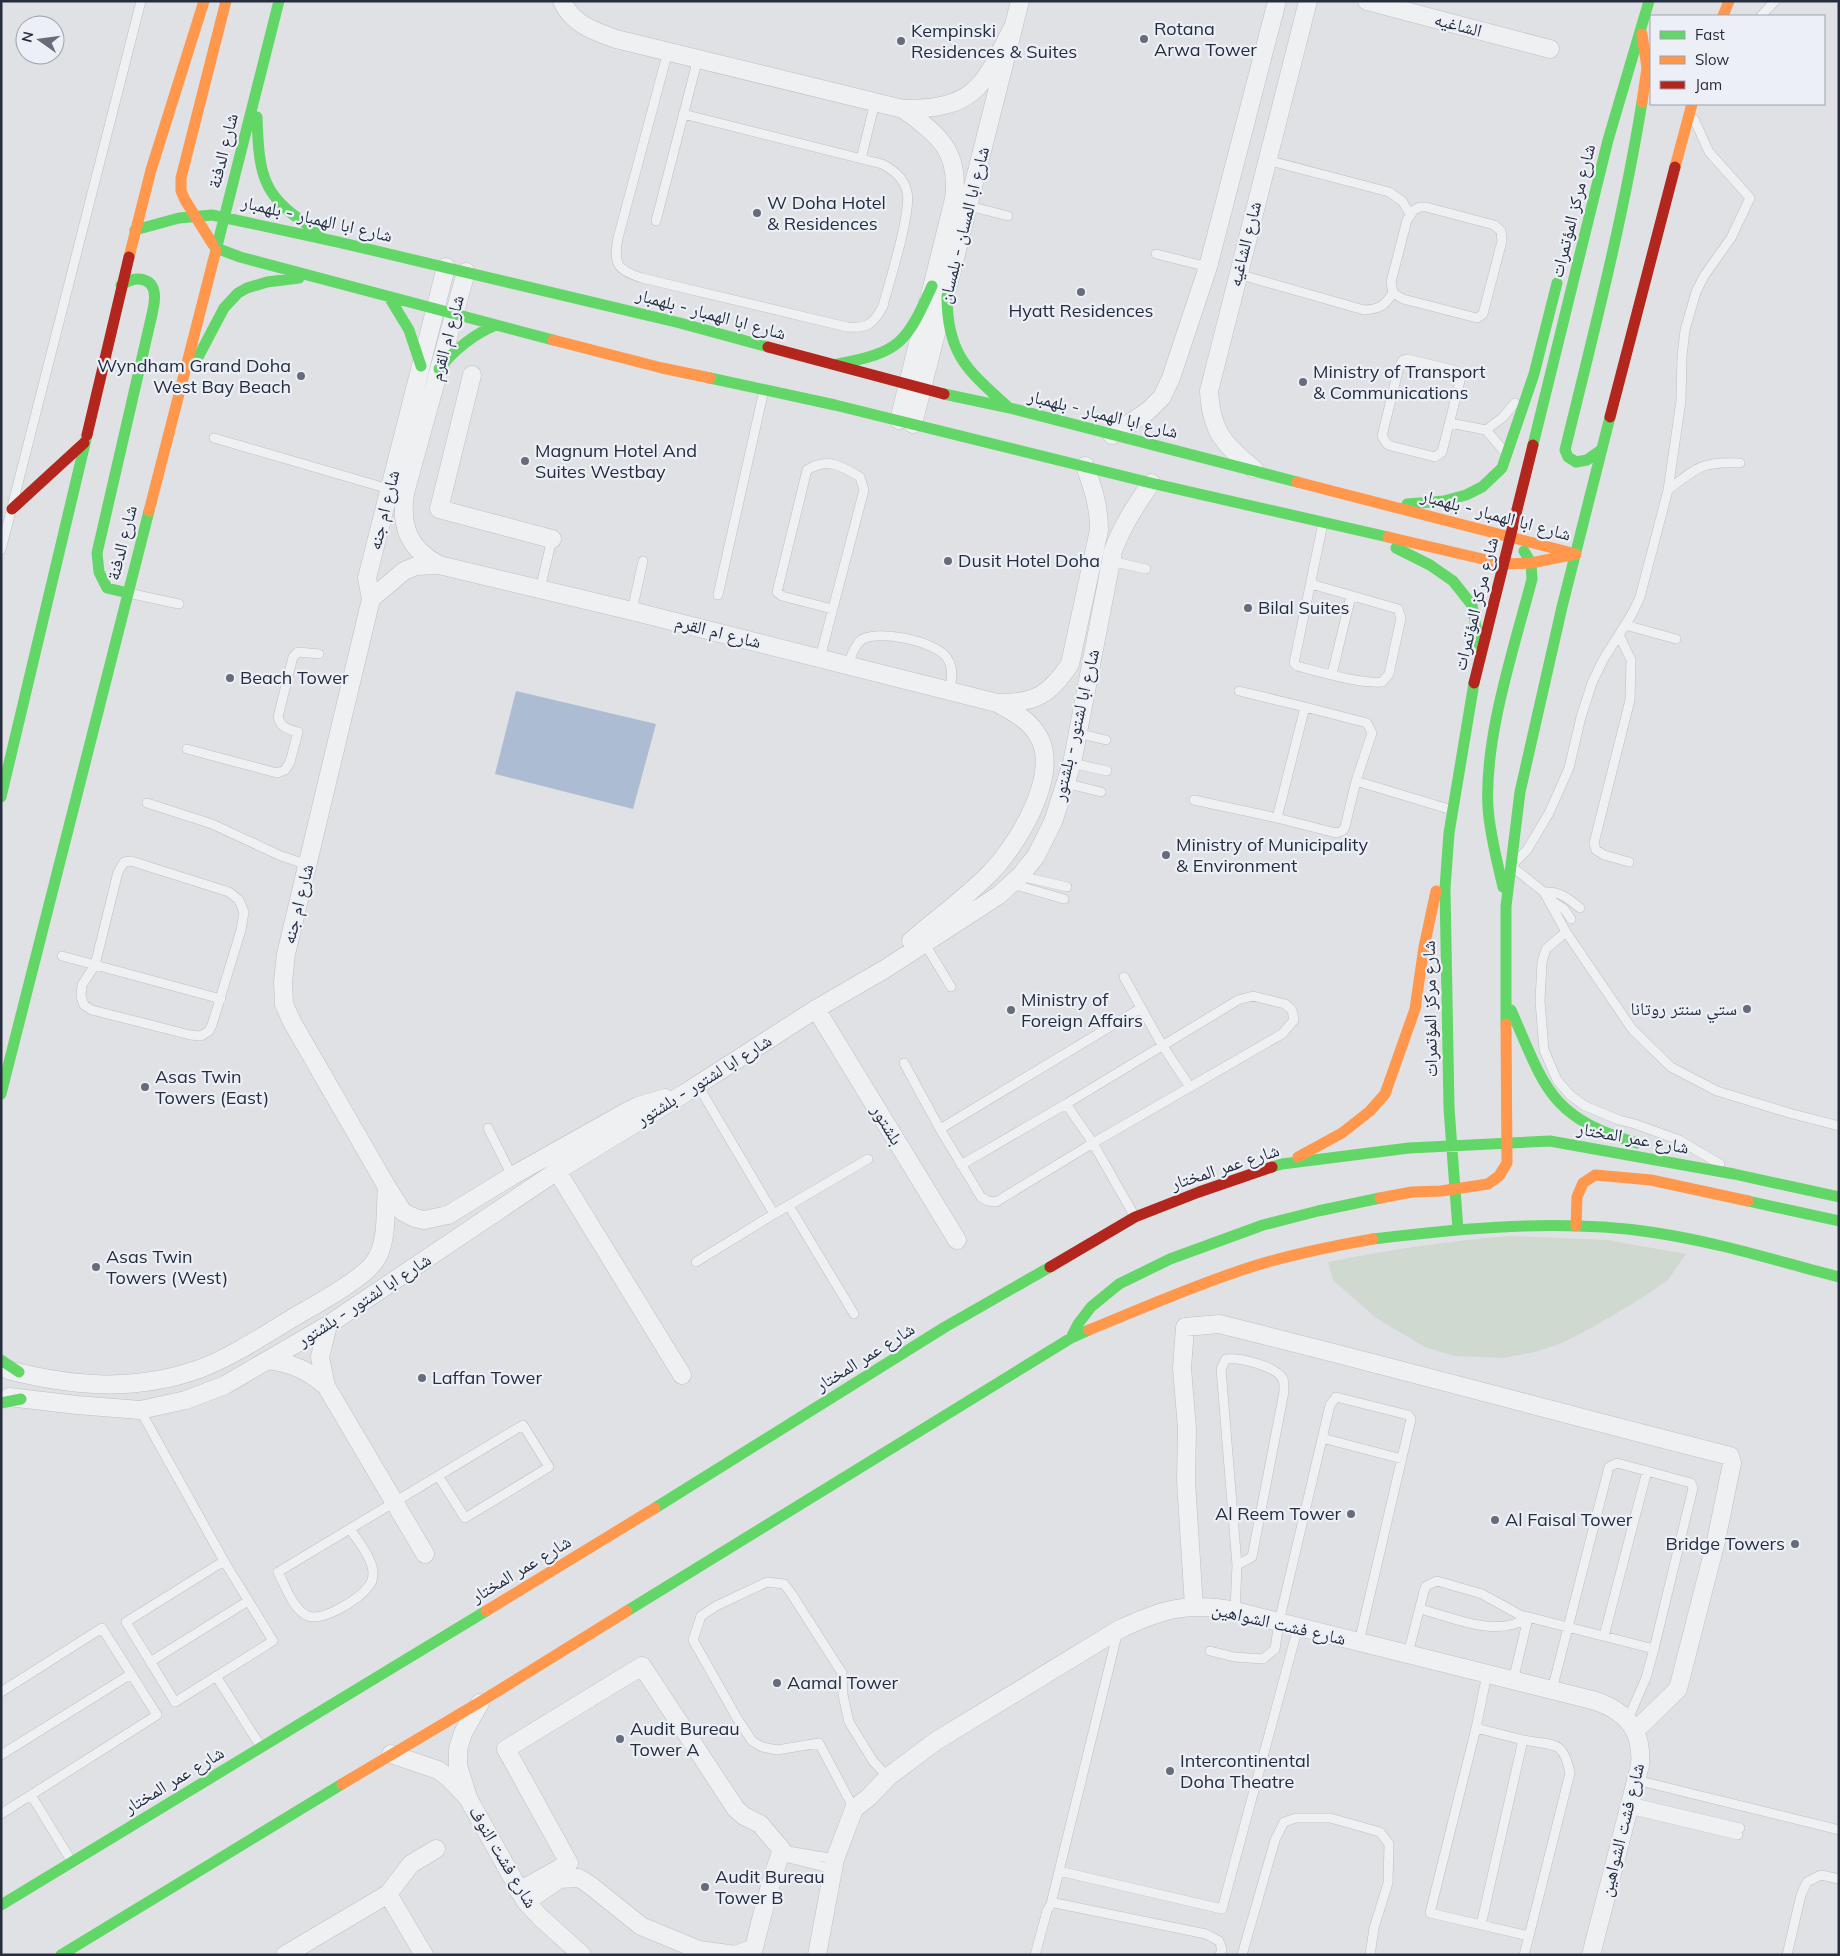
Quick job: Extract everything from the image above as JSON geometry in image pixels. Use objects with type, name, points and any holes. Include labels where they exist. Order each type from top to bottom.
[{"type":"main road","points":[[1,797],[135,230],[151,170],[204,1]]},
{"type":"main road","points":[[216,248],[193,216],[181,191],[181,178],[226,1]]},
{"type":"main road","name":"شارع الدفنة","points":[[1,1094],[279,1]]},
{"type":"main road","name":"شارع مركز المؤتمرات","points":[[1458,1230],[1449,1108],[1445,888],[1452,811],[1477,668],[1608,140],[1640,25],[1649,1]]},
{"type":"main road","points":[[1723,15],[1729,1]]},
{"type":"main road","points":[[1602,450],[1589,460],[1578,462],[1569,458],[1565,450],[1614,249],[1632,162],[1646,68],[1640,25]]},
{"type":"main road","points":[[257,86],[258,153],[266,189],[283,208],[306,225],[338,242]]},
{"type":"main road","points":[[1071,1338],[1078,1324],[1091,1307],[1119,1284],[1170,1259],[1263,1225],[1318,1211],[1412,1192],[1488,1184],[1499,1176],[1507,1163],[1506,906],[1520,792],[1576,554],[1691,107]]},
{"type":"main road","points":[[1572,236],[1591,210]]},
{"type":"main road","name":"شارع ابا الهمبار - بلهمبار","points":[[135,230],[179,218],[224,216],[680,323],[915,387],[1010,408],[1576,554]]},
{"type":"main road","name":"شارع ابا الهمبار - بلهمبار","points":[[216,248],[240,257],[311,277],[662,368],[906,422],[1151,483],[1504,564],[1554,560],[1576,554]]},
{"type":"main road","points":[[1393,506],[1444,501],[1466,495],[1482,487],[1502,468],[1534,374],[1558,275]]},
{"type":"main road","points":[[121,285],[136,277],[144,279],[155,292],[147,336],[97,554],[101,580],[107,588],[128,593]]},
{"type":"main road","points":[[182,380],[205,346],[224,308],[233,298],[245,289],[261,283],[311,277]]},
{"type":"main road","points":[[833,365],[865,359],[887,351],[899,344],[917,315],[939,291]]},
{"type":"main road","points":[[939,291],[947,325],[957,354],[966,369],[1010,408]]},
{"type":"main road","points":[[389,297],[409,330],[421,366]]},
{"type":"main road","points":[[439,369],[463,341],[479,331],[496,325]]},
{"type":"main road","points":[[12,509],[84,443]]},
{"type":"main road","points":[[1381,536],[1398,550],[1430,565],[1453,581],[1472,604],[1479,641],[1477,668]]},
{"type":"main road","points":[[1506,906],[1488,808],[1489,764],[1500,704],[1532,580],[1531,563],[1527,555],[1511,537]]},
{"type":"main road","points":[[1282,1164],[1311,1152],[1342,1133],[1370,1111],[1384,1094],[1415,1008],[1424,947],[1449,833]]},
{"type":"main road","points":[[1507,1002],[1538,1072],[1556,1099],[1567,1111],[1587,1125],[1616,1137],[1646,1146],[1661,1154],[1672,1163]]},
{"type":"main road","name":"شارع عمر المختار","points":[[1,1905],[733,1461],[945,1327],[995,1300],[1135,1217],[1199,1192],[1282,1164],[1409,1148],[1550,1141],[1734,1174],[1839,1198]]},
{"type":"main road","points":[[1576,1226],[1577,1197],[1583,1183],[1595,1175],[1651,1180],[1839,1221]]},
{"type":"main road","points":[[61,1955],[480,1702],[1071,1338],[1177,1293],[1254,1266],[1317,1249],[1375,1239],[1514,1226],[1576,1226],[1649,1232],[1839,1277]]},
{"type":"main road","points":[[1,1360],[19,1372]]},
{"type":"main road","points":[[1,1403],[21,1398]]},
{"type":"main road","points":[[1,1895],[47,1878]]},
{"type":"street","name":"شارع ابا المسان - بلمسان","points":[[562,1],[578,22],[592,31],[616,39],[903,109],[930,109],[959,102],[969,95],[980,86],[995,64],[1014,25]]},
{"type":"street","name":"شارع ابا المسان - بلمسان","points":[[939,291],[969,206],[1020,1]]},
{"type":"street","name":"شارع الشاغيه","points":[[1112,435],[1142,415],[1162,397],[1171,378],[1208,267],[1277,1]]},
{"type":"street","name":"شارع الشاغيه","points":[[1258,473],[1234,453],[1221,437],[1213,422],[1209,391],[1212,373],[1308,1]]},
{"type":"street","name":"الشاغيه","points":[[1367,1],[1550,50]]},
{"type":"street","name":"شارع ابا المسان - بلمسان","points":[[903,109],[927,126],[943,142],[950,154],[956,182],[939,291],[906,422]]},
{"type":"street","name":"شارع ام جنه","points":[[446,267],[367,578],[371,598],[286,954],[283,982],[284,1004],[292,1022],[403,1212],[424,1220],[448,1215],[512,1176],[632,1109],[691,1088]]},
{"type":"street","name":"شارع ام القرم","points":[[439,565],[427,558],[416,548],[404,522],[403,508],[405,493],[466,272]]},
{"type":"street","points":[[472,375],[439,509],[552,539]]},
{"type":"street","name":"شارع ام القرم","points":[[996,703],[1020,703],[1031,700],[1047,691],[1061,677],[1070,664],[1099,530],[1099,511],[1085,466]]},
{"type":"street","name":"شارع ابا لشتور - بلشتور","points":[[1,1395],[77,1406],[140,1410],[186,1400],[225,1385],[328,1325],[557,1171],[816,1009],[885,969],[999,895],[1016,880],[1036,856],[1053,822],[1072,763],[1111,561],[1120,532],[1130,513],[1151,483]]},
{"type":"street","name":"شارع ام القرم","points":[[371,598],[404,571],[416,566],[439,565],[632,610],[848,665],[996,703],[1016,713],[1030,724],[1040,739],[1046,759],[1043,777],[1027,821],[1008,853],[987,876],[902,948],[885,969]]},
{"type":"street","name":"بلشتور","points":[[816,1009],[957,1240]]},
{"type":"street","points":[[557,1171],[682,1375]]},
{"type":"street","name":"شارع ابا لشتور - بلشتور","points":[[1,1368],[79,1383],[128,1385],[173,1378],[231,1354],[311,1308],[363,1274],[376,1261],[385,1233],[387,1187]]},
{"type":"street","points":[[1194,1607],[1186,1481],[1187,1429],[1182,1368],[1185,1327],[1219,1324],[1730,1456],[1732,1463],[1716,1541],[1678,1689],[1632,1725]]},
{"type":"street","points":[[328,1325],[320,1357],[326,1386],[425,1554]]},
{"type":"street","points":[[269,1360],[289,1363],[303,1369],[326,1386]]},
{"type":"street","name":"شارع فشت الشواهين","points":[[817,1955],[834,1864],[854,1809],[869,1797],[888,1777],[936,1741],[1118,1630],[1166,1610],[1218,1607],[1552,1690],[1609,1706],[1632,1725],[1641,1755],[1591,1955]]},
{"type":"street","points":[[642,1666],[736,1809],[744,1816],[760,1824],[781,1853],[759,1922],[754,1948],[736,1955],[699,1950],[641,1926],[579,1878],[559,1879],[523,1897],[569,1864],[506,1749],[642,1666]]},
{"type":"street","name":"شارع فشت النوف","points":[[480,1702],[463,1733],[458,1749],[458,1766],[469,1800],[523,1897],[541,1918],[582,1955]]},
{"type":"street","name":"شارع فشت النوف","points":[[391,1754],[438,1770],[450,1779],[469,1800]]},
{"type":"street","points":[[285,1955],[388,1894],[411,1864],[436,1849]]},
{"type":"street","points":[[388,1894],[424,1955]]},
{"type":"lane","points":[[1,550],[141,1]]},
{"type":"lane","points":[[1762,15],[1775,1]]},
{"type":"lane","points":[[668,52],[616,249],[616,260],[620,268],[628,274],[857,328],[868,325],[876,319],[883,306],[908,210],[908,193],[902,180],[894,170],[882,164],[684,114]]},
{"type":"lane","points":[[656,221],[698,58]]},
{"type":"lane","points":[[861,159],[875,102]]},
{"type":"lane","points":[[1571,918],[1564,909],[1511,866],[1527,850],[1549,813],[1569,768],[1581,717],[1592,683],[1603,660],[1640,597],[1668,490],[1681,401],[1685,330],[1690,311],[1704,276],[1731,238],[1750,198],[1710,152],[1691,107]]},
{"type":"lane","points":[[1267,160],[1389,192],[1402,201],[1410,214]]},
{"type":"lane","points":[[969,206],[1008,216]]},
{"type":"lane","points":[[1238,274],[1364,310],[1378,309],[1393,293],[1391,282],[1410,214],[1414,210],[1426,207],[1494,225],[1502,232],[1502,241],[1483,314],[1480,317],[1477,318],[1403,299],[1393,293]]},
{"type":"lane","points":[[1156,254],[1208,267]]},
{"type":"lane","points":[[1411,359],[1453,370],[1460,374],[1460,382],[1450,423],[1442,452],[1435,457],[1391,446],[1384,440],[1382,436],[1385,422],[1399,367],[1403,360],[1411,359]]},
{"type":"lane","points":[[1486,430],[1508,413],[1534,374]]},
{"type":"lane","points":[[718,595],[764,390]]},
{"type":"lane","points":[[1450,423],[1486,430],[1500,445],[1507,457]]},
{"type":"lane","points":[[214,438],[389,489]]},
{"type":"lane","points":[[1668,490],[1694,469],[1703,465],[1718,462],[1740,464]]},
{"type":"lane","points":[[820,658],[864,490],[860,477],[849,470],[833,464],[816,464],[807,470],[777,592],[782,596],[832,610]]},
{"type":"lane","points":[[1312,584],[1398,609],[1401,613],[1388,674],[1382,682],[1378,683],[1332,674],[1297,666],[1294,662],[1324,523]]},
{"type":"lane","points":[[540,589],[552,539]]},
{"type":"lane","points":[[632,610],[643,561]]},
{"type":"lane","points":[[1111,561],[1146,569]]},
{"type":"lane","points":[[128,593],[179,604]]},
{"type":"lane","points":[[1332,674],[1351,596]]},
{"type":"lane","points":[[1625,625],[1676,639]]},
{"type":"lane","points":[[1619,635],[1631,660],[1630,700],[1594,842],[1596,850],[1604,855],[1629,862]]},
{"type":"lane","points":[[848,665],[854,647],[861,640],[878,636],[908,639],[936,648],[946,656],[952,668],[949,691]]},
{"type":"lane","points":[[187,749],[277,774],[285,770],[290,762],[298,732],[284,728],[280,724],[278,717],[293,657],[298,652],[319,654]]},
{"type":"lane","points":[[1194,800],[1336,833],[1342,831],[1345,827],[1356,782],[1372,733],[1367,723],[1239,691]]},
{"type":"lane","points":[[1277,818],[1305,707]]},
{"type":"lane","points":[[1078,732],[1106,740]]},
{"type":"lane","points":[[1072,763],[1107,771]]},
{"type":"lane","points":[[1356,782],[1452,811]]},
{"type":"lane","points":[[1065,784],[1101,792]]},
{"type":"lane","points":[[147,803],[212,824],[281,856],[308,865]]},
{"type":"lane","points":[[124,862],[138,863],[229,892],[240,900],[244,912],[241,930],[222,999],[212,1025],[201,1036],[92,1010],[84,1005],[81,996],[82,985],[95,965],[121,865],[124,862]]},
{"type":"lane","points":[[1016,880],[1068,887]]},
{"type":"lane","points":[[1016,880],[1064,898]]},
{"type":"lane","points":[[1545,895],[1555,892],[1566,897],[1580,908]]},
{"type":"lane","points":[[1545,895],[1566,932],[1632,1029],[1671,1067],[1716,1091],[1839,1126]]},
{"type":"lane","points":[[1566,932],[1546,949],[1542,962],[1540,1000],[1544,1050],[1562,1087],[1584,1106],[1679,1140],[1709,1156],[1734,1174]]},
{"type":"lane","points":[[924,944],[951,986]]},
{"type":"lane","points":[[62,956],[222,999]]},
{"type":"lane","points":[[1124,977],[1162,1045],[1190,1088]]},
{"type":"lane","points":[[904,1063],[940,1129],[961,1165],[981,1198],[996,1202],[1282,1034],[1294,1020],[1292,1010],[1285,1004],[1253,996],[1238,1000],[961,1165]]},
{"type":"lane","points":[[940,1129],[1141,1008]]},
{"type":"lane","points":[[691,1088],[774,1214]]},
{"type":"lane","points":[[1066,1104],[1093,1144],[1135,1217]]},
{"type":"lane","points":[[488,1128],[512,1176]]},
{"type":"lane","points":[[696,1262],[868,1159]]},
{"type":"lane","points":[[789,1206],[854,1314]]},
{"type":"lane","points":[[1235,1611],[1237,1565],[1221,1369],[1226,1360],[1237,1358],[1274,1370],[1283,1380],[1284,1392],[1252,1557],[1237,1565]]},
{"type":"lane","points":[[1210,1651],[1234,1657],[1263,1659],[1274,1649],[1331,1401],[1336,1397],[1408,1415],[1411,1422],[1359,1642]]},
{"type":"lane","points":[[140,1410],[224,1561],[273,1641],[175,1702],[126,1622],[224,1561]]},
{"type":"lane","points":[[350,1529],[371,1562],[374,1571],[373,1580],[368,1588],[338,1609],[317,1617],[307,1616],[298,1608],[278,1572],[523,1425],[549,1467],[465,1518],[439,1477]]},
{"type":"lane","points":[[1322,1438],[1402,1458]]},
{"type":"lane","points":[[1552,1690],[1609,1467],[1617,1463],[1691,1483],[1693,1488],[1654,1649],[1632,1725]]},
{"type":"lane","points":[[1604,1636],[1647,1471]]},
{"type":"lane","points":[[1408,1654],[1426,1586],[1437,1581],[1482,1594],[1512,1612],[1528,1618],[1654,1649]]},
{"type":"lane","points":[[854,1809],[819,1743],[777,1750],[762,1747],[752,1741],[693,1640],[700,1616],[716,1606],[767,1582],[784,1584],[842,1673],[843,1695],[850,1722],[873,1761],[888,1777]]},
{"type":"lane","points":[[150,1662],[248,1601]]},
{"type":"lane","points":[[1420,1610],[1489,1627],[1505,1627],[1528,1618]]},
{"type":"lane","points":[[1513,1681],[1528,1618]]},
{"type":"lane","points":[[1059,1871],[1222,1909],[1298,1627]]},
{"type":"lane","points":[[1,1692],[102,1628],[157,1715],[1,1814]]},
{"type":"lane","points":[[1035,1955],[1047,1911],[1051,1904],[1118,1630]]},
{"type":"lane","points":[[1,1755],[131,1674]]},
{"type":"lane","points":[[1487,1674],[1476,1728],[1430,1912],[1529,1936]]},
{"type":"lane","points":[[216,1676],[261,1748]]},
{"type":"lane","points":[[1476,1728],[1524,1740],[1559,1746],[1566,1755],[1570,1773],[1524,1955]]},
{"type":"lane","points":[[1481,1925],[1524,1740]]},
{"type":"lane","points":[[1636,1780],[1839,1830]]},
{"type":"lane","points":[[31,1795],[72,1862]]},
{"type":"lane","points":[[1630,1805],[1739,1832]]},
{"type":"lane","points":[[1242,1955],[1275,1840],[1284,1822],[1296,1818],[1330,1818],[1380,1832],[1389,1844],[1388,1883],[1374,1928],[1370,1955]]},
{"type":"lane","points":[[781,1853],[834,1864]]},
{"type":"lane","points":[[1787,1955],[1807,1882],[1821,1875],[1839,1880]]},
{"type":"lane","points":[[1051,1904],[1055,1903],[1206,1934],[1218,1941],[1222,1949],[1220,1955]]},
{"type":"shaded area","points":[[1509,1236],[1607,1240],[1686,1254],[1668,1280],[1593,1327],[1562,1343],[1535,1352],[1503,1358],[1454,1356],[1425,1347],[1376,1318],[1333,1280],[1328,1262],[1418,1246]]},
{"type":"water","points":[[516,691],[656,724],[633,809],[495,774]]},
{"type":"traffic: fast","points":[[216,250],[279,1]]},
{"type":"traffic: fast","points":[[1533,445],[1608,140],[1649,1]]},
{"type":"traffic: fast","points":[[1601,450],[1587,460],[1576,462],[1568,457],[1565,450],[1617,234],[1642,102]]},
{"type":"traffic: fast","points":[[257,117],[260,157],[268,185],[275,197],[286,209],[319,232]]},
{"type":"traffic: fast","points":[[135,230],[179,218],[212,215],[338,242],[680,323],[768,347]]},
{"type":"traffic: fast","points":[[212,243],[216,248],[240,257],[553,340]]},
{"type":"traffic: fast","points":[[195,363],[224,308],[238,293],[267,282],[299,278]]},
{"type":"traffic: fast","points":[[121,285],[135,279],[141,279],[149,283],[153,287],[154,292],[153,312],[97,553],[99,572],[107,588],[128,593]]},
{"type":"traffic: fast","points":[[1407,504],[1444,501],[1466,495],[1482,487],[1502,468],[1534,374],[1557,283]]},
{"type":"traffic: fast","points":[[838,364],[876,355],[899,342],[915,321],[932,286]]},
{"type":"traffic: fast","points":[[947,296],[948,316],[955,347],[971,371],[1008,407]]},
{"type":"traffic: fast","points":[[389,297],[409,330],[421,366]]},
{"type":"traffic: fast","points":[[439,369],[464,343],[496,325]]},
{"type":"traffic: fast","points":[[710,378],[835,405],[1151,483],[1388,537]]},
{"type":"traffic: fast","points":[[944,394],[1010,408],[1297,482]]},
{"type":"traffic: fast","points":[[1506,1024],[1506,906],[1520,792],[1562,607],[1610,417]]},
{"type":"traffic: fast","points":[[1,797],[87,435]]},
{"type":"traffic: fast","points":[[1,1094],[149,511]]},
{"type":"traffic: fast","points":[[1396,548],[1430,565],[1453,581],[1472,605],[1479,644]]},
{"type":"traffic: fast","points":[[1503,887],[1490,828],[1488,781],[1495,723],[1532,579],[1531,563],[1524,551]]},
{"type":"traffic: fast","points":[[1458,1230],[1449,1108],[1445,888],[1449,833],[1474,683]]},
{"type":"traffic: fast","points":[[1511,1010],[1543,1079],[1554,1096],[1567,1110],[1585,1122],[1608,1133],[1637,1143]]},
{"type":"traffic: fast","points":[[1272,1167],[1282,1164],[1409,1148],[1550,1141],[1734,1174],[1839,1197]]},
{"type":"traffic: fast","points":[[1071,1338],[1078,1324],[1091,1307],[1119,1284],[1170,1259],[1263,1225],[1380,1198]]},
{"type":"traffic: fast","points":[[1748,1201],[1839,1221]]},
{"type":"traffic: fast","points":[[1373,1239],[1442,1231],[1512,1226],[1616,1228],[1698,1241],[1839,1277]]},
{"type":"traffic: fast","points":[[655,1508],[945,1327],[1050,1267]]},
{"type":"traffic: fast","points":[[627,1611],[1071,1338],[1089,1330]]},
{"type":"traffic: fast","points":[[1,1360],[19,1372]]},
{"type":"traffic: fast","points":[[1,1403],[21,1399]]},
{"type":"traffic: fast","points":[[1,1905],[486,1611]]},
{"type":"traffic: fast","points":[[61,1955],[342,1784]]},
{"type":"traffic: slow","points":[[129,257],[151,170],[204,1]]},
{"type":"traffic: slow","points":[[212,243],[185,200],[181,191],[181,178],[226,1]]},
{"type":"traffic: slow","points":[[1723,15],[1729,1]]},
{"type":"traffic: slow","points":[[1642,34],[1647,68],[1642,102]]},
{"type":"traffic: slow","points":[[1675,167],[1692,105]]},
{"type":"traffic: slow","points":[[149,511],[216,250]]},
{"type":"traffic: slow","points":[[553,340],[662,368],[710,378]]},
{"type":"traffic: slow","points":[[1297,482],[1572,553]]},
{"type":"traffic: slow","points":[[1388,537],[1504,564],[1531,563],[1576,554]]},
{"type":"traffic: slow","points":[[1298,1157],[1342,1133],[1370,1111],[1385,1094],[1415,1009],[1424,947],[1436,891]]},
{"type":"traffic: slow","points":[[1380,1198],[1412,1192],[1441,1191],[1488,1184],[1499,1176],[1507,1163],[1506,1024]]},
{"type":"traffic: slow","points":[[1576,1226],[1577,1197],[1583,1183],[1595,1175],[1651,1180],[1748,1201]]},
{"type":"traffic: slow","points":[[1089,1330],[1191,1288],[1254,1266],[1313,1251],[1373,1239]]},
{"type":"traffic: slow","points":[[486,1611],[655,1508]]},
{"type":"traffic: slow","points":[[342,1784],[480,1702],[627,1611]]},
{"type":"traffic: jam","points":[[1610,417],[1675,167]]},
{"type":"traffic: jam","points":[[87,435],[129,257]]},
{"type":"traffic: jam","points":[[768,347],[944,394]]},
{"type":"traffic: jam","points":[[12,509],[84,443]]},
{"type":"traffic: jam","points":[[1474,683],[1533,445]]},
{"type":"traffic: jam","points":[[1050,1267],[1135,1217],[1199,1192],[1272,1167]]},
{"type":"place","name":"Rotana Arwa Tower","points":[[1144,39]]},
{"type":"place","name":"Kempinski Residences & Suites","points":[[901,41]]},
{"type":"place","name":"W Doha Hotel & Residences","points":[[757,213]]},
{"type":"place","name":"Hyatt Residences","points":[[1081,292]]},
{"type":"place","name":"Wyndham Grand Doha West Bay Beach","points":[[301,376]]},
{"type":"place","name":"Ministry of Transport & Communications","points":[[1303,382]]},
{"type":"place","name":"Magnum Hotel And Suites Westbay","points":[[525,461]]},
{"type":"place","name":"Dusit Hotel Doha","points":[[948,561]]},
{"type":"place","name":"Bilal Suites","points":[[1248,608]]},
{"type":"place","name":"Beach Tower","points":[[230,678]]},
{"type":"place","name":"Ministry of Municipality & Environment","points":[[1166,855]]},
{"type":"place","name":"ستي سنتر روتانا","points":[[1747,1009]]},
{"type":"place","name":"Ministry of Foreign Affairs","points":[[1011,1010]]},
{"type":"place","name":"Asas Twin Towers (East)","points":[[145,1087]]},
{"type":"place","name":"Asas Twin Towers (West)","points":[[96,1267]]},
{"type":"place","name":"Laffan Tower","points":[[422,1378]]},
{"type":"place","name":"Al Reem Tower","points":[[1351,1514]]},
{"type":"place","name":"Al Faisal Tower","points":[[1495,1520]]},
{"type":"place","name":"Bridge Towers","points":[[1795,1544]]},
{"type":"place","name":"Aamal Tower","points":[[777,1683]]},
{"type":"place","name":"Audit Bureau Tower A","points":[[620,1739]]},
{"type":"place","name":"Intercontinental Doha Theatre","points":[[1170,1771]]},
{"type":"place","name":"Audit Bureau Tower B","points":[[705,1887]]}]
